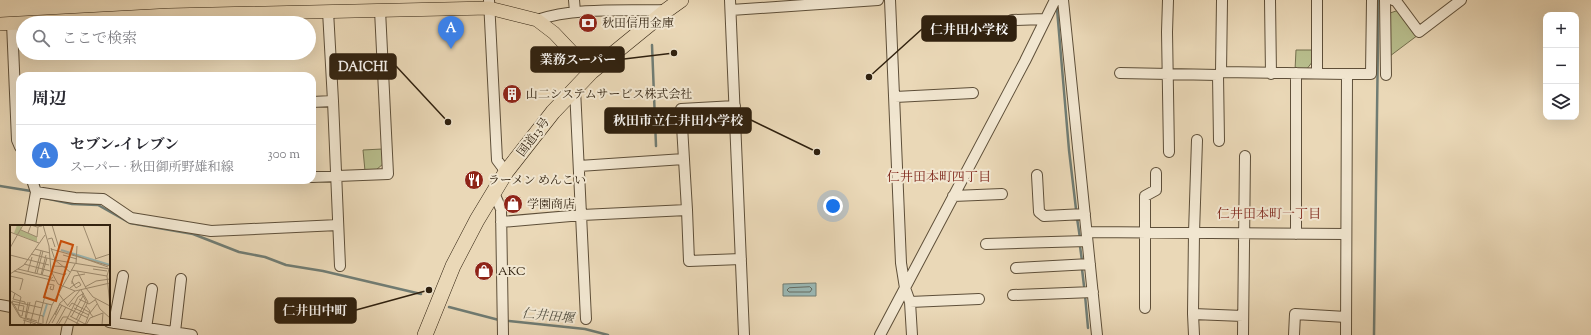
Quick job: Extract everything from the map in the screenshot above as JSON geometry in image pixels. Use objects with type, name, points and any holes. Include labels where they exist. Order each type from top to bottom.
[{"type":"highway","name":"国道13号","points":[[425,335],[453,266],[506,172],[553,112],[591,72],[681,0]]},
{"type":"main road","points":[[149,16],[380,10],[489,4],[537,20],[554,33],[591,72]]},
{"type":"main road","points":[[6,23],[16,23]]},
{"type":"street","points":[[574,0],[575,12]]},
{"type":"street","points":[[744,335],[731,5],[878,0]]},
{"type":"street","points":[[890,0],[901,263],[905,288],[910,302],[912,335]]},
{"type":"street","points":[[880,335],[1025,61],[1055,0]]},
{"type":"street","points":[[1063,0],[1097,335]]},
{"type":"street","points":[[1168,0],[1167,75],[1169,152]]},
{"type":"street","points":[[1219,141],[1222,0]]},
{"type":"street","points":[[1270,0],[1271,74]]},
{"type":"street","points":[[1317,0],[1317,73]]},
{"type":"street","points":[[1120,74],[1371,74],[1372,0]]},
{"type":"street","points":[[1385,0],[1386,75]]},
{"type":"street","points":[[1393,0],[1396,1],[1419,32],[1461,0]]},
{"type":"street","points":[[489,4],[496,160],[506,172]]},
{"type":"street","points":[[316,177],[388,174],[380,10]]},
{"type":"street","points":[[537,20],[550,16],[575,12],[667,10]]},
{"type":"street","points":[[328,11],[340,266]]},
{"type":"street","points":[[1012,20],[1045,19]]},
{"type":"street","points":[[6,23],[16,98]]},
{"type":"street","points":[[1296,73],[1296,234]]},
{"type":"street","points":[[1346,335],[1347,74]]},
{"type":"street","points":[[575,89],[586,319]]},
{"type":"street","points":[[895,97],[973,93]]},
{"type":"street","points":[[316,102],[333,101]]},
{"type":"street","points":[[735,106],[682,109],[689,261],[741,259]]},
{"type":"street","points":[[1194,335],[1194,233],[1197,140]]},
{"type":"street","points":[[1243,335],[1245,156]]},
{"type":"street","points":[[579,166],[684,159]]},
{"type":"street","points":[[1145,308],[1145,196],[1156,190],[1156,173]]},
{"type":"street","points":[[1037,175],[1039,212],[1044,216],[1085,214]]},
{"type":"street","points":[[30,225],[36,192],[33,184]]},
{"type":"street","points":[[36,192],[75,198],[102,200],[132,218],[211,231],[338,225]]},
{"type":"street","points":[[494,193],[501,210],[502,222],[503,335]]},
{"type":"street","points":[[953,196],[1002,194]]},
{"type":"street","points":[[502,222],[687,210]]},
{"type":"street","points":[[986,244],[1145,233],[1346,234]]},
{"type":"street","points":[[1016,268],[1090,264]]},
{"type":"street","points":[[123,276],[112,322],[192,335]]},
{"type":"street","points":[[176,332],[181,279]]},
{"type":"street","points":[[146,328],[152,289]]},
{"type":"street","points":[[1013,295],[1093,292]]},
{"type":"street","points":[[910,302],[979,299]]},
{"type":"street","points":[[0,305],[10,307]]},
{"type":"street","points":[[1193,314],[1243,316]]},
{"type":"street","points":[[1294,335],[1295,314],[1346,317]]},
{"type":"street","points":[[66,335],[68,325]]},
{"type":"green space","points":[[1399,10],[1418,35],[1390,56],[1390,13]]},
{"type":"green space","points":[[1296,50],[1312,50],[1313,61],[1306,70],[1295,70]]},
{"type":"green space","points":[[382,149],[383,164],[376,170],[365,171],[363,150]]},
{"type":"water","points":[[816,283],[816,296],[783,296],[783,284]]},
{"type":"waterway","points":[[1374,335],[1378,0]]},
{"type":"waterway","points":[[1057,9],[1069,150],[1076,209]]},
{"type":"waterway","points":[[652,45],[656,146]]},
{"type":"waterway","points":[[0,186],[31,191]]},
{"type":"waterway","points":[[45,198],[72,204],[98,205],[130,223],[193,234],[239,252],[265,257],[286,265],[323,271],[421,294]]},
{"type":"waterway","points":[[1077,218],[1080,238]]},
{"type":"waterway","points":[[1080,246],[1082,261]]},
{"type":"waterway","points":[[1082,269],[1084,286]]},
{"type":"waterway","points":[[1085,295],[1088,328]]},
{"type":"waterway","points":[[449,307],[499,320]]},
{"type":"waterway","name":"仁井田堰","points":[[509,321],[585,329],[608,335]]},
{"type":"place","name":"秋田信用金庫","points":[[588,23]]},
{"type":"place","name":"セブン-イレブン","points":[[451,49]]},
{"type":"place","name":"業務スーパー","points":[[674,53]]},
{"type":"place","name":"仁井田小学校","points":[[869,77]]},
{"type":"place","name":"山二システムサービス株式会社","points":[[512,94]]},
{"type":"place","name":"DAICHI","points":[[448,122]]},
{"type":"place","name":"秋田市立仁井田小学校","points":[[817,152]]},
{"type":"place","name":"ラーメン めんこい","points":[[474,180]]},
{"type":"place","name":"学園商店","points":[[513,204]]},
{"type":"place","name":"AKC","points":[[484,271]]},
{"type":"place","name":"仁井田中町","points":[[429,290]]},
{"type":"district","name":"仁井田本町四丁目","points":[[939,176]]},
{"type":"district","name":"仁井田本町一丁目","points":[[1269,213]]}]
